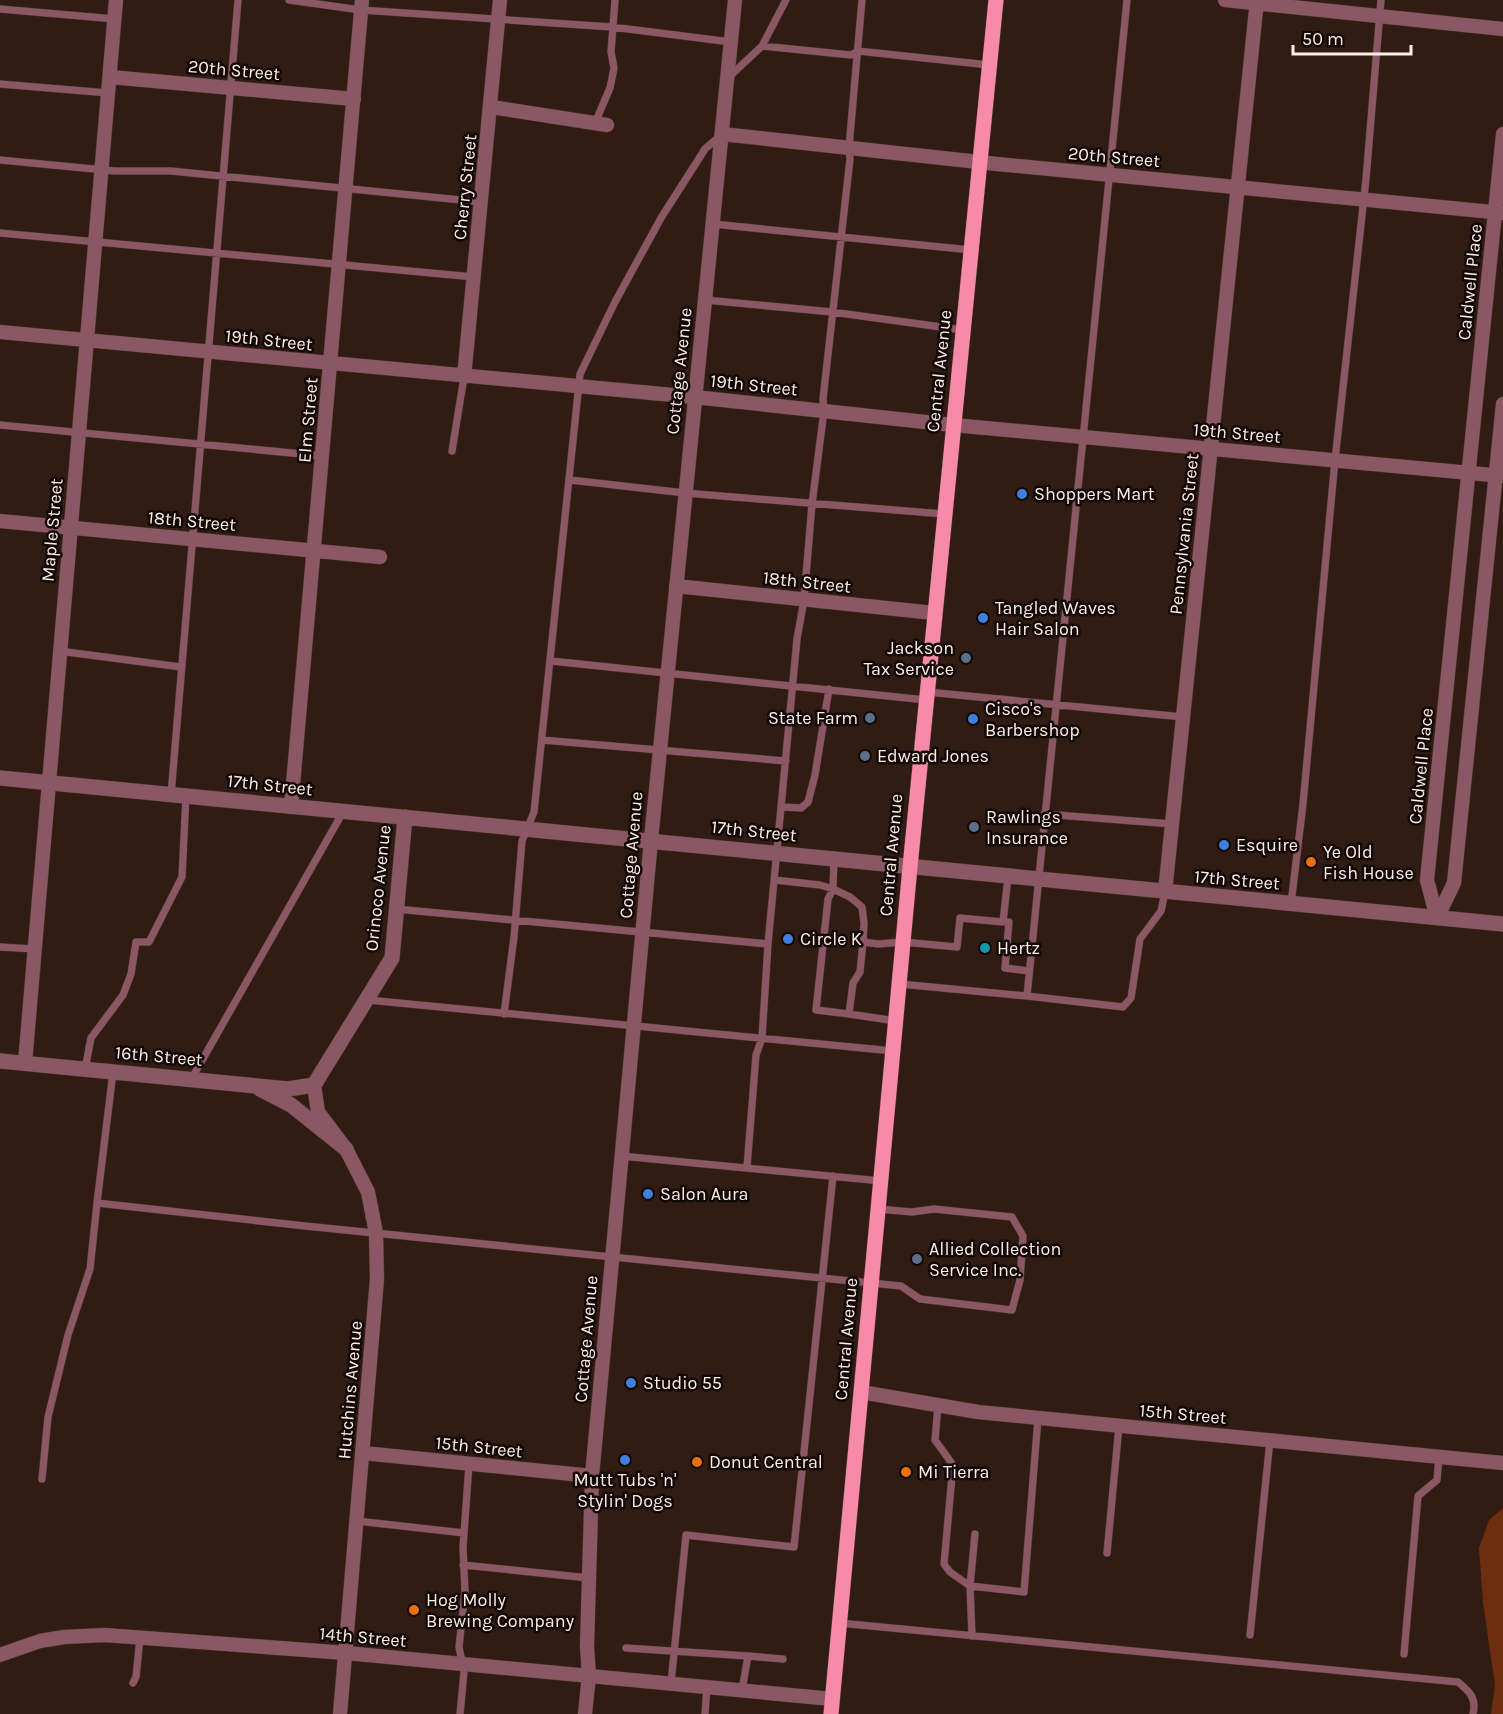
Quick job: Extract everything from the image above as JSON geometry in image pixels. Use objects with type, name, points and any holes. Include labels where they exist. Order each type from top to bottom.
[{"type":"main road","name":"Central Avenue","points":[[832,1706],[926,696],[996,0]]},
{"type":"street","name":"Maple Street","points":[[25,1063],[116,0]]},
{"type":"street","name":"Cherry Street","points":[[464,376],[500,0]]},
{"type":"street","name":"Cottage Avenue","points":[[585,1714],[589,1675],[592,1476],[667,673],[735,0]]},
{"type":"street","points":[[1225,0],[1503,29]]},
{"type":"street","name":"Pennsylvania Street","points":[[1165,892],[1257,2]]},
{"type":"street","name":"Elm Street","points":[[291,807],[362,5]]},
{"type":"street","name":"20th Street","points":[[110,77],[354,99]]},
{"type":"street","points":[[491,107],[601,124]]},
{"type":"street","name":"20th Street","points":[[722,134],[980,162],[1499,212]]},
{"type":"street","name":"Caldwell Place","points":[[1437,918],[1427,880],[1469,472],[1499,212],[1503,134]]},
{"type":"street","name":"19th Street","points":[[0,332],[694,397],[953,425],[1499,475]]},
{"type":"street","points":[[1437,918],[1454,882],[1499,475],[1503,404]]},
{"type":"street","name":"18th Street","points":[[0,521],[380,556]]},
{"type":"street","name":"18th Street","points":[[676,586],[934,613]]},
{"type":"street","name":"17th Street","points":[[0,778],[1503,924]]},
{"type":"street","name":"Orinoco Avenue","points":[[314,1085],[392,958],[405,817]]},
{"type":"street","name":"16th Street","points":[[0,1061],[288,1089],[314,1085]]},
{"type":"street","points":[[252,1085],[291,1105],[346,1149]]},
{"type":"street","name":"Hutchins Avenue","points":[[314,1085],[318,1112],[346,1149],[368,1192],[376,1233],[377,1279],[340,1714]]},
{"type":"street","name":"15th Street","points":[[861,1392],[978,1412],[1503,1463]]},
{"type":"street","name":"15th Street","points":[[363,1453],[592,1476]]},
{"type":"street","name":"14th Street","points":[[0,1655],[40,1641],[105,1635],[346,1653],[707,1686],[832,1706]]},
{"type":"lane","points":[[85,1069],[91,1038],[123,995],[131,974],[136,942],[148,942],[182,877],[179,796],[181,668],[185,648],[192,562],[191,539],[238,0]]},
{"type":"lane","points":[[289,0],[362,5],[498,20],[612,27],[731,42]]},
{"type":"lane","points":[[601,124],[614,68],[611,52],[615,0]]},
{"type":"lane","points":[[728,78],[762,46],[786,0]]},
{"type":"lane","points":[[747,1167],[756,1055],[762,1038],[768,944],[783,807],[797,639],[804,600],[812,504],[824,411],[822,399],[850,159],[849,147],[862,0]]},
{"type":"lane","points":[[1027,996],[1127,0]]},
{"type":"lane","points":[[1291,904],[1303,804],[1381,0]]},
{"type":"lane","points":[[0,9],[115,19]]},
{"type":"lane","points":[[762,46],[851,55],[858,51],[989,65]]},
{"type":"lane","points":[[0,84],[108,93]]},
{"type":"lane","points":[[504,1014],[516,921],[522,841],[534,812],[580,374],[615,302],[661,218],[705,149],[722,134]]},
{"type":"lane","points":[[0,160],[102,170],[171,171],[482,202]]},
{"type":"lane","points":[[713,224],[971,250]]},
{"type":"lane","points":[[0,233],[474,277]]},
{"type":"lane","points":[[705,300],[832,312],[963,330]]},
{"type":"lane","points":[[452,451],[464,376]]},
{"type":"lane","points":[[0,425],[323,456]]},
{"type":"lane","points":[[570,480],[685,493],[944,514]]},
{"type":"lane","points":[[59,651],[181,668]]},
{"type":"lane","points":[[551,661],[830,689],[1183,717]]},
{"type":"lane","points":[[783,807],[801,808],[808,802],[830,689]]},
{"type":"lane","points":[[542,740],[786,761]]},
{"type":"lane","points":[[192,1079],[343,812]]},
{"type":"lane","points":[[1044,814],[1172,824]]},
{"type":"lane","points":[[834,859],[833,888],[828,899],[816,1010],[896,1021]]},
{"type":"lane","points":[[1004,922],[1008,877]]},
{"type":"lane","points":[[775,880],[833,888],[862,907],[864,923],[860,972],[853,983],[849,1014]]},
{"type":"lane","points":[[899,984],[1124,1007],[1131,998],[1140,939],[1161,911],[1165,892]]},
{"type":"lane","points":[[396,909],[768,944]]},
{"type":"lane","points":[[863,942],[957,946],[960,918],[1009,922],[1005,968],[1029,971]]},
{"type":"lane","points":[[0,947],[34,949]]},
{"type":"lane","points":[[368,1000],[893,1051]]},
{"type":"lane","points":[[42,1479],[48,1417],[68,1335],[90,1269],[113,1072]]},
{"type":"lane","points":[[621,1156],[880,1180]]},
{"type":"lane","points":[[671,1683],[686,1535],[794,1546],[833,1176]]},
{"type":"lane","points":[[97,1203],[901,1286],[920,1299],[1012,1310],[1020,1280],[1023,1236],[1012,1217],[934,1209],[912,1212],[878,1209]]},
{"type":"lane","points":[[938,1405],[935,1440],[953,1465],[944,1564],[950,1572],[970,1586],[1024,1592],[1038,1418]]},
{"type":"lane","points":[[1107,1553],[1119,1425]]},
{"type":"lane","points":[[1250,1635],[1270,1440]]},
{"type":"lane","points":[[1404,1654],[1418,1496],[1437,1480],[1439,1456]]},
{"type":"lane","points":[[460,1714],[464,1672],[459,1647],[465,1591],[464,1533],[469,1464]]},
{"type":"lane","points":[[357,1521],[464,1533]]},
{"type":"lane","points":[[972,1636],[970,1586],[975,1534]]},
{"type":"lane","points":[[464,1565],[589,1578]]},
{"type":"lane","points":[[839,1623],[1458,1682],[1471,1692],[1475,1706],[1473,1714]]},
{"type":"lane","points":[[133,1683],[136,1677],[140,1638]]},
{"type":"lane","points":[[626,1648],[783,1659]]},
{"type":"lane","points":[[742,1690],[748,1656]]},
{"type":"lane","points":[[705,1714],[707,1686]]},
{"type":"shaded area","points":[[1503,1508],[1503,1714],[1491,1714],[1495,1685],[1483,1603],[1479,1548],[1489,1520]]},
{"type":"place","name":"Shoppers Mart","points":[[1022,494]]},
{"type":"place","name":"Tangled Waves Hair Salon","points":[[983,618]]},
{"type":"place","name":"Jackson Tax Service","points":[[966,658]]},
{"type":"place","name":"State Farm","points":[[870,718]]},
{"type":"place","name":"Cisco's Barbershop","points":[[973,719]]},
{"type":"place","name":"Edward Jones","points":[[865,756]]},
{"type":"place","name":"Rawlings Insurance","points":[[974,827]]},
{"type":"place","name":"Esquire","points":[[1224,845]]},
{"type":"place","name":"Ye Old Fish House","points":[[1311,862]]},
{"type":"place","name":"Circle K","points":[[788,939]]},
{"type":"place","name":"Hertz","points":[[985,948]]},
{"type":"place","name":"Salon Aura","points":[[648,1194]]},
{"type":"place","name":"Allied Collection Service Inc.","points":[[917,1259]]},
{"type":"place","name":"Studio 55","points":[[631,1383]]},
{"type":"place","name":"Mutt Tubs 'n' Stylin' Dogs","points":[[625,1460]]},
{"type":"place","name":"Donut Central","points":[[697,1462]]},
{"type":"place","name":"Mi Tierra","points":[[906,1472]]},
{"type":"place","name":"Hog Molly Brewing Company","points":[[414,1610]]}]
